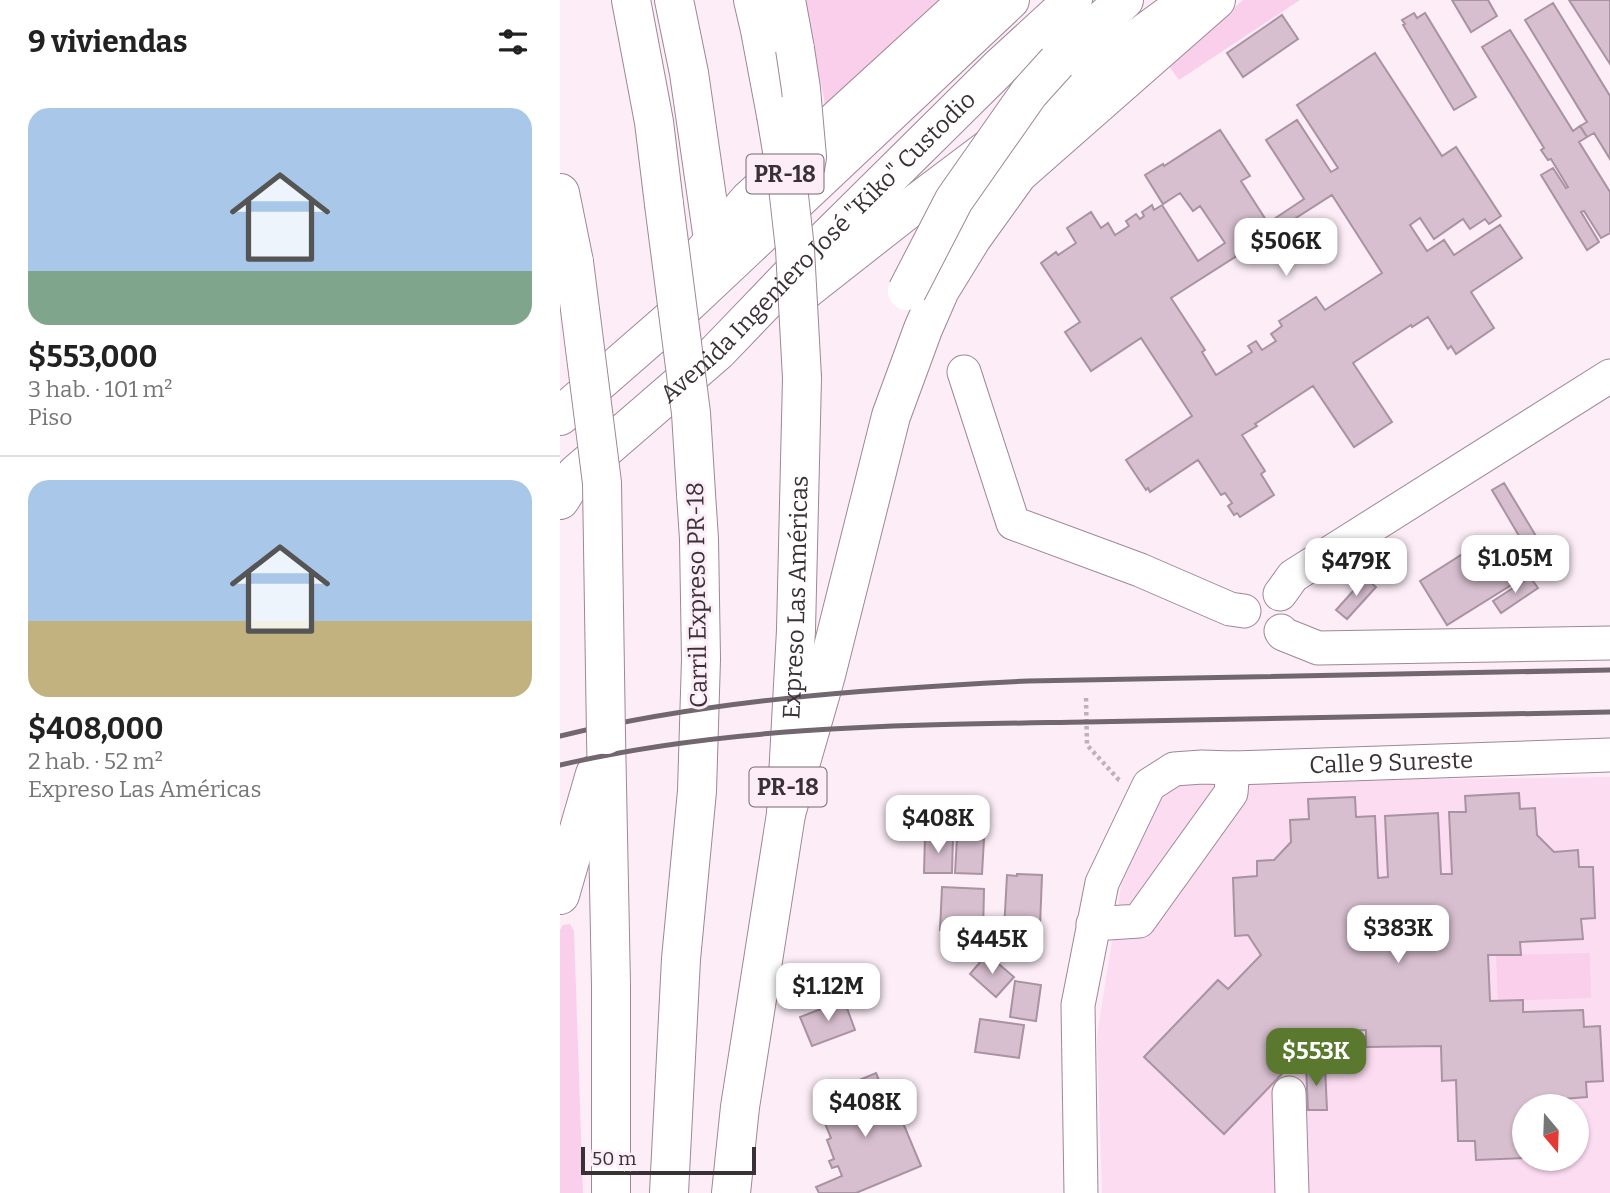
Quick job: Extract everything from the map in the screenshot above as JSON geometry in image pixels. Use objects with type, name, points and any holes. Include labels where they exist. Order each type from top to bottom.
[{"type":"main road","name":"Carril Expreso PR-18","points":[[631,0],[654,122],[691,413],[699,539],[701,659],[697,790],[681,959],[669,1193]]},
{"type":"main road","points":[[674,0],[689,73],[715,258]]},
{"type":"main road","name":"Expreso Las Américas","points":[[731,1193],[740,1107],[786,814],[796,630],[802,378],[788,187],[760,30],[752,0]]},
{"type":"main road","points":[[786,0],[795,49],[807,157],[793,233]]},
{"type":"main road","name":"Avenida Ingeniero José \"Kiko\" Custodio","points":[[560,416],[669,321],[715,258],[1010,0]]},
{"type":"main road","name":"Avenida Ingeniero José \"Kiko\" Custodio","points":[[565,488],[717,352],[815,250],[1000,67],[1073,0]]},
{"type":"main road","points":[[826,675],[861,447],[907,291],[954,200],[1030,93],[1057,62],[1124,0]]},
{"type":"main road","points":[[717,352],[810,288],[906,211],[1190,0]]},
{"type":"main road","points":[[786,814],[826,675],[891,416],[940,289],[972,238],[1018,174],[1216,0]]},
{"type":"main road","points":[[715,258],[749,200],[963,3]]},
{"type":"main road","points":[[560,192],[574,262],[602,483],[611,985],[611,1193]]},
{"type":"main road","points":[[560,895],[606,735]]},
{"type":"main road","points":[[740,1107],[756,1193]]},
{"type":"street","points":[[964,372],[1013,523],[1140,569],[1230,609],[1244,611]]},
{"type":"street","points":[[1280,594],[1293,576],[1610,376]]},
{"type":"street","points":[[1267,590],[1280,594],[1288,604],[1290,613],[1288,622],[1281,631],[1267,636],[1250,629],[1245,622],[1244,611],[1250,597],[1267,590]]},
{"type":"street","points":[[1281,631],[1318,648],[1610,643]]},
{"type":"street","name":"Calle 9 Sureste","points":[[1162,777],[1202,767],[1610,755]]},
{"type":"street","points":[[1093,924],[1139,921],[1231,793],[1233,768]]},
{"type":"street","points":[[1081,1193],[1078,1005],[1093,924],[1101,883],[1162,777]]},
{"type":"street","points":[[1289,1093],[1292,1193]]},
{"type":"path","points":[[1086,698],[1087,745],[1119,780],[1162,777]]},
{"type":"shaded area","points":[[800,0],[940,0],[826,112]]},
{"type":"shaded area","points":[[1243,0],[1300,0],[1179,80],[1168,65]]},
{"type":"shaded area","points":[[1610,777],[1610,1193],[1102,1193],[1097,1035],[1125,861],[1160,788],[1235,781]]},
{"type":"shaded area","points":[[570,924],[574,931],[583,1193],[560,1193],[560,930],[563,925]]},
{"type":"shaded area","points":[[1590,953],[1591,998],[1498,1001],[1496,955]]},
{"type":"building","points":[[1452,0],[1488,0],[1497,16],[1471,32]]},
{"type":"building","points":[[1569,0],[1610,0],[1610,64]]},
{"type":"building","points":[[1553,3],[1610,96],[1610,159],[1594,133],[1587,137],[1580,126],[1587,122],[1525,20]]},
{"type":"building","points":[[1414,13],[1417,18],[1425,13],[1476,97],[1454,110],[1403,25],[1405,24],[1402,20]]},
{"type":"building","points":[[1282,15],[1298,39],[1243,77],[1227,53]]},
{"type":"building","points":[[1510,30],[1573,131],[1580,126],[1587,137],[1579,142],[1610,192],[1610,233],[1601,238],[1584,211],[1581,212],[1599,242],[1587,250],[1541,175],[1553,168],[1566,188],[1568,187],[1551,159],[1548,160],[1541,150],[1544,148],[1482,47]]},
{"type":"building","points":[[1375,53],[1442,156],[1456,147],[1501,216],[1489,224],[1485,219],[1470,229],[1463,219],[1434,239],[1420,218],[1410,225],[1427,251],[1444,240],[1454,255],[1500,225],[1522,258],[1471,292],[1494,328],[1456,354],[1451,346],[1448,349],[1428,317],[1353,363],[1392,422],[1354,447],[1313,386],[1242,435],[1265,471],[1261,474],[1274,495],[1240,517],[1237,513],[1234,515],[1228,506],[1232,503],[1225,493],[1221,495],[1198,460],[1150,492],[1148,488],[1146,490],[1126,460],[1192,416],[1141,338],[1091,371],[1065,332],[1080,322],[1041,263],[1056,252],[1058,255],[1076,243],[1067,228],[1091,212],[1101,228],[1108,223],[1115,235],[1129,226],[1126,221],[1136,214],[1140,219],[1144,216],[1142,212],[1152,205],[1154,210],[1162,205],[1198,261],[1225,243],[1200,206],[1193,211],[1180,193],[1163,204],[1145,175],[1220,130],[1250,176],[1241,181],[1268,223],[1304,199],[1266,140],[1297,120],[1331,172],[1338,168],[1297,105]],"holes":[[[1332,195],[1382,273],[1325,310],[1316,297],[1279,321],[1282,326],[1271,334],[1276,341],[1262,350],[1256,341],[1248,346],[1252,352],[1216,375],[1202,352],[1205,350],[1171,298]]]},
{"type":"building","points":[[1504,483],[1548,556],[1535,563],[1492,490]]},
{"type":"building","points":[[1480,543],[1492,563],[1505,555],[1512,566],[1529,556],[1537,569],[1447,625],[1420,581]]},
{"type":"building","points":[[1530,577],[1538,588],[1501,613],[1493,601]]},
{"type":"building","points":[[1365,578],[1376,587],[1347,619],[1336,610]]},
{"type":"building","points":[[1519,793],[1520,809],[1535,808],[1537,835],[1554,852],[1578,850],[1579,867],[1593,867],[1595,918],[1581,919],[1583,939],[1520,942],[1521,955],[1488,955],[1490,1001],[1523,1000],[1523,1012],[1583,1010],[1584,1027],[1600,1026],[1603,1081],[1586,1082],[1587,1094],[1512,1094],[1512,1159],[1476,1160],[1475,1141],[1458,1141],[1456,1080],[1442,1081],[1441,1046],[1366,1047],[1366,1030],[1286,1032],[1305,1050],[1224,1134],[1144,1057],[1218,980],[1228,989],[1261,955],[1248,935],[1235,936],[1233,878],[1257,876],[1257,861],[1274,860],[1291,842],[1290,820],[1309,819],[1308,799],[1355,797],[1356,817],[1375,816],[1378,878],[1388,877],[1385,816],[1438,813],[1441,874],[1452,874],[1449,812],[1466,812],[1465,796]]},
{"type":"building","points":[[925,836],[953,837],[952,873],[924,873]]},
{"type":"building","points":[[957,838],[984,839],[982,874],[955,873]]},
{"type":"building","points":[[1007,875],[1042,875],[1039,952],[1014,951],[1015,930],[1004,930]]},
{"type":"building","points":[[942,887],[984,889],[983,933],[940,930]]},
{"type":"building","points":[[987,954],[1014,977],[996,997],[970,974]]},
{"type":"building","points":[[1015,981],[1041,985],[1036,1021],[1010,1017]]},
{"type":"building","points":[[844,1000],[855,1030],[812,1046],[800,1017]]},
{"type":"building","points":[[980,1019],[1024,1025],[1019,1058],[975,1052]]},
{"type":"building","points":[[1306,1067],[1325,1067],[1327,1110],[1308,1110]]},
{"type":"building","points":[[876,1073],[888,1112],[899,1108],[921,1166],[856,1193],[819,1193],[816,1187],[842,1176],[838,1166],[832,1168],[829,1161],[834,1159],[827,1140],[831,1138],[815,1099],[838,1089],[844,1104],[858,1098],[852,1083]]},
{"type":"railway","points":[[560,736],[618,723],[734,704],[910,688],[1028,681],[1610,670]]},
{"type":"railway","points":[[560,765],[690,742],[888,726],[1610,712]]}]
